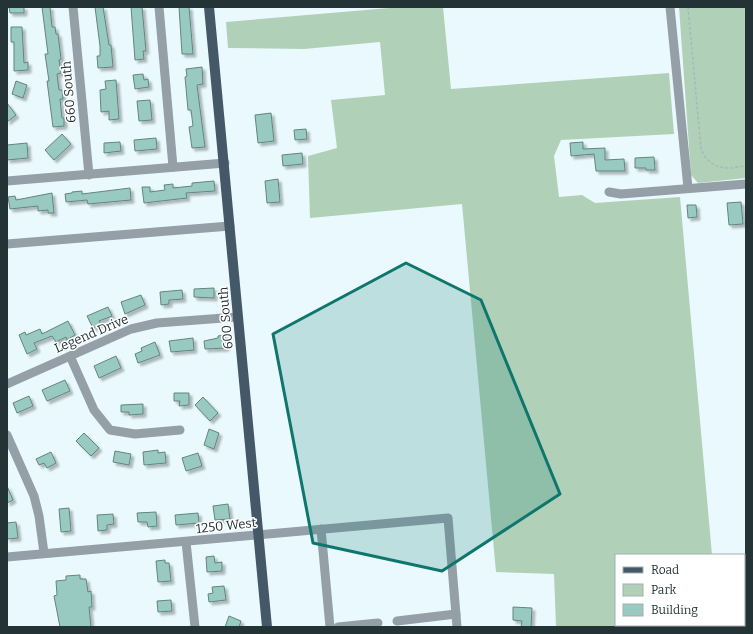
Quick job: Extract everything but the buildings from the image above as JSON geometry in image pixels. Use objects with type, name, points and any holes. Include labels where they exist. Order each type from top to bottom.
[{"type":"main road","name":"600 South","points":[[209,7],[225,163],[237,317],[266,627]]},
{"type":"street","name":"660 South","points":[[74,7],[89,175]]},
{"type":"street","points":[[159,7],[173,167]]},
{"type":"street","points":[[670,7],[688,188]]},
{"type":"street","points":[[7,181],[225,163]]},
{"type":"street","points":[[609,192],[621,194],[746,184]]},
{"type":"street","points":[[7,244],[230,226]]},
{"type":"street","name":"Legend Drive","points":[[7,384],[131,329],[157,323],[237,317]]},
{"type":"street","points":[[70,356],[94,410],[110,430],[135,434],[180,430]]},
{"type":"street","points":[[7,435],[34,496],[39,516],[44,553]]},
{"type":"street","name":"1250 West","points":[[7,557],[448,518],[456,614]]},
{"type":"street","points":[[321,529],[330,627]]},
{"type":"street","points":[[186,542],[195,627]]},
{"type":"street","points":[[397,621],[456,614],[457,627]]},
{"type":"street","points":[[338,627],[378,623]]},
{"type":"path","points":[[688,7],[701,149],[706,160],[714,165],[724,168],[746,165]]},
{"type":"highlighted area","points":[[406,263],[481,300],[560,494],[442,571],[313,543],[273,334]]},
{"type":"green space","points":[[401,7],[443,7],[451,89],[669,73],[674,134],[561,140],[554,156],[559,197],[582,195],[595,203],[680,197],[712,554],[615,554],[615,626],[718,627],[556,627],[554,574],[496,572],[462,204],[310,218],[308,156],[337,148],[331,100],[385,95],[380,42],[304,49],[228,48],[226,22]]},
{"type":"green space","points":[[679,7],[746,7],[746,178],[698,183],[691,175]]}]
